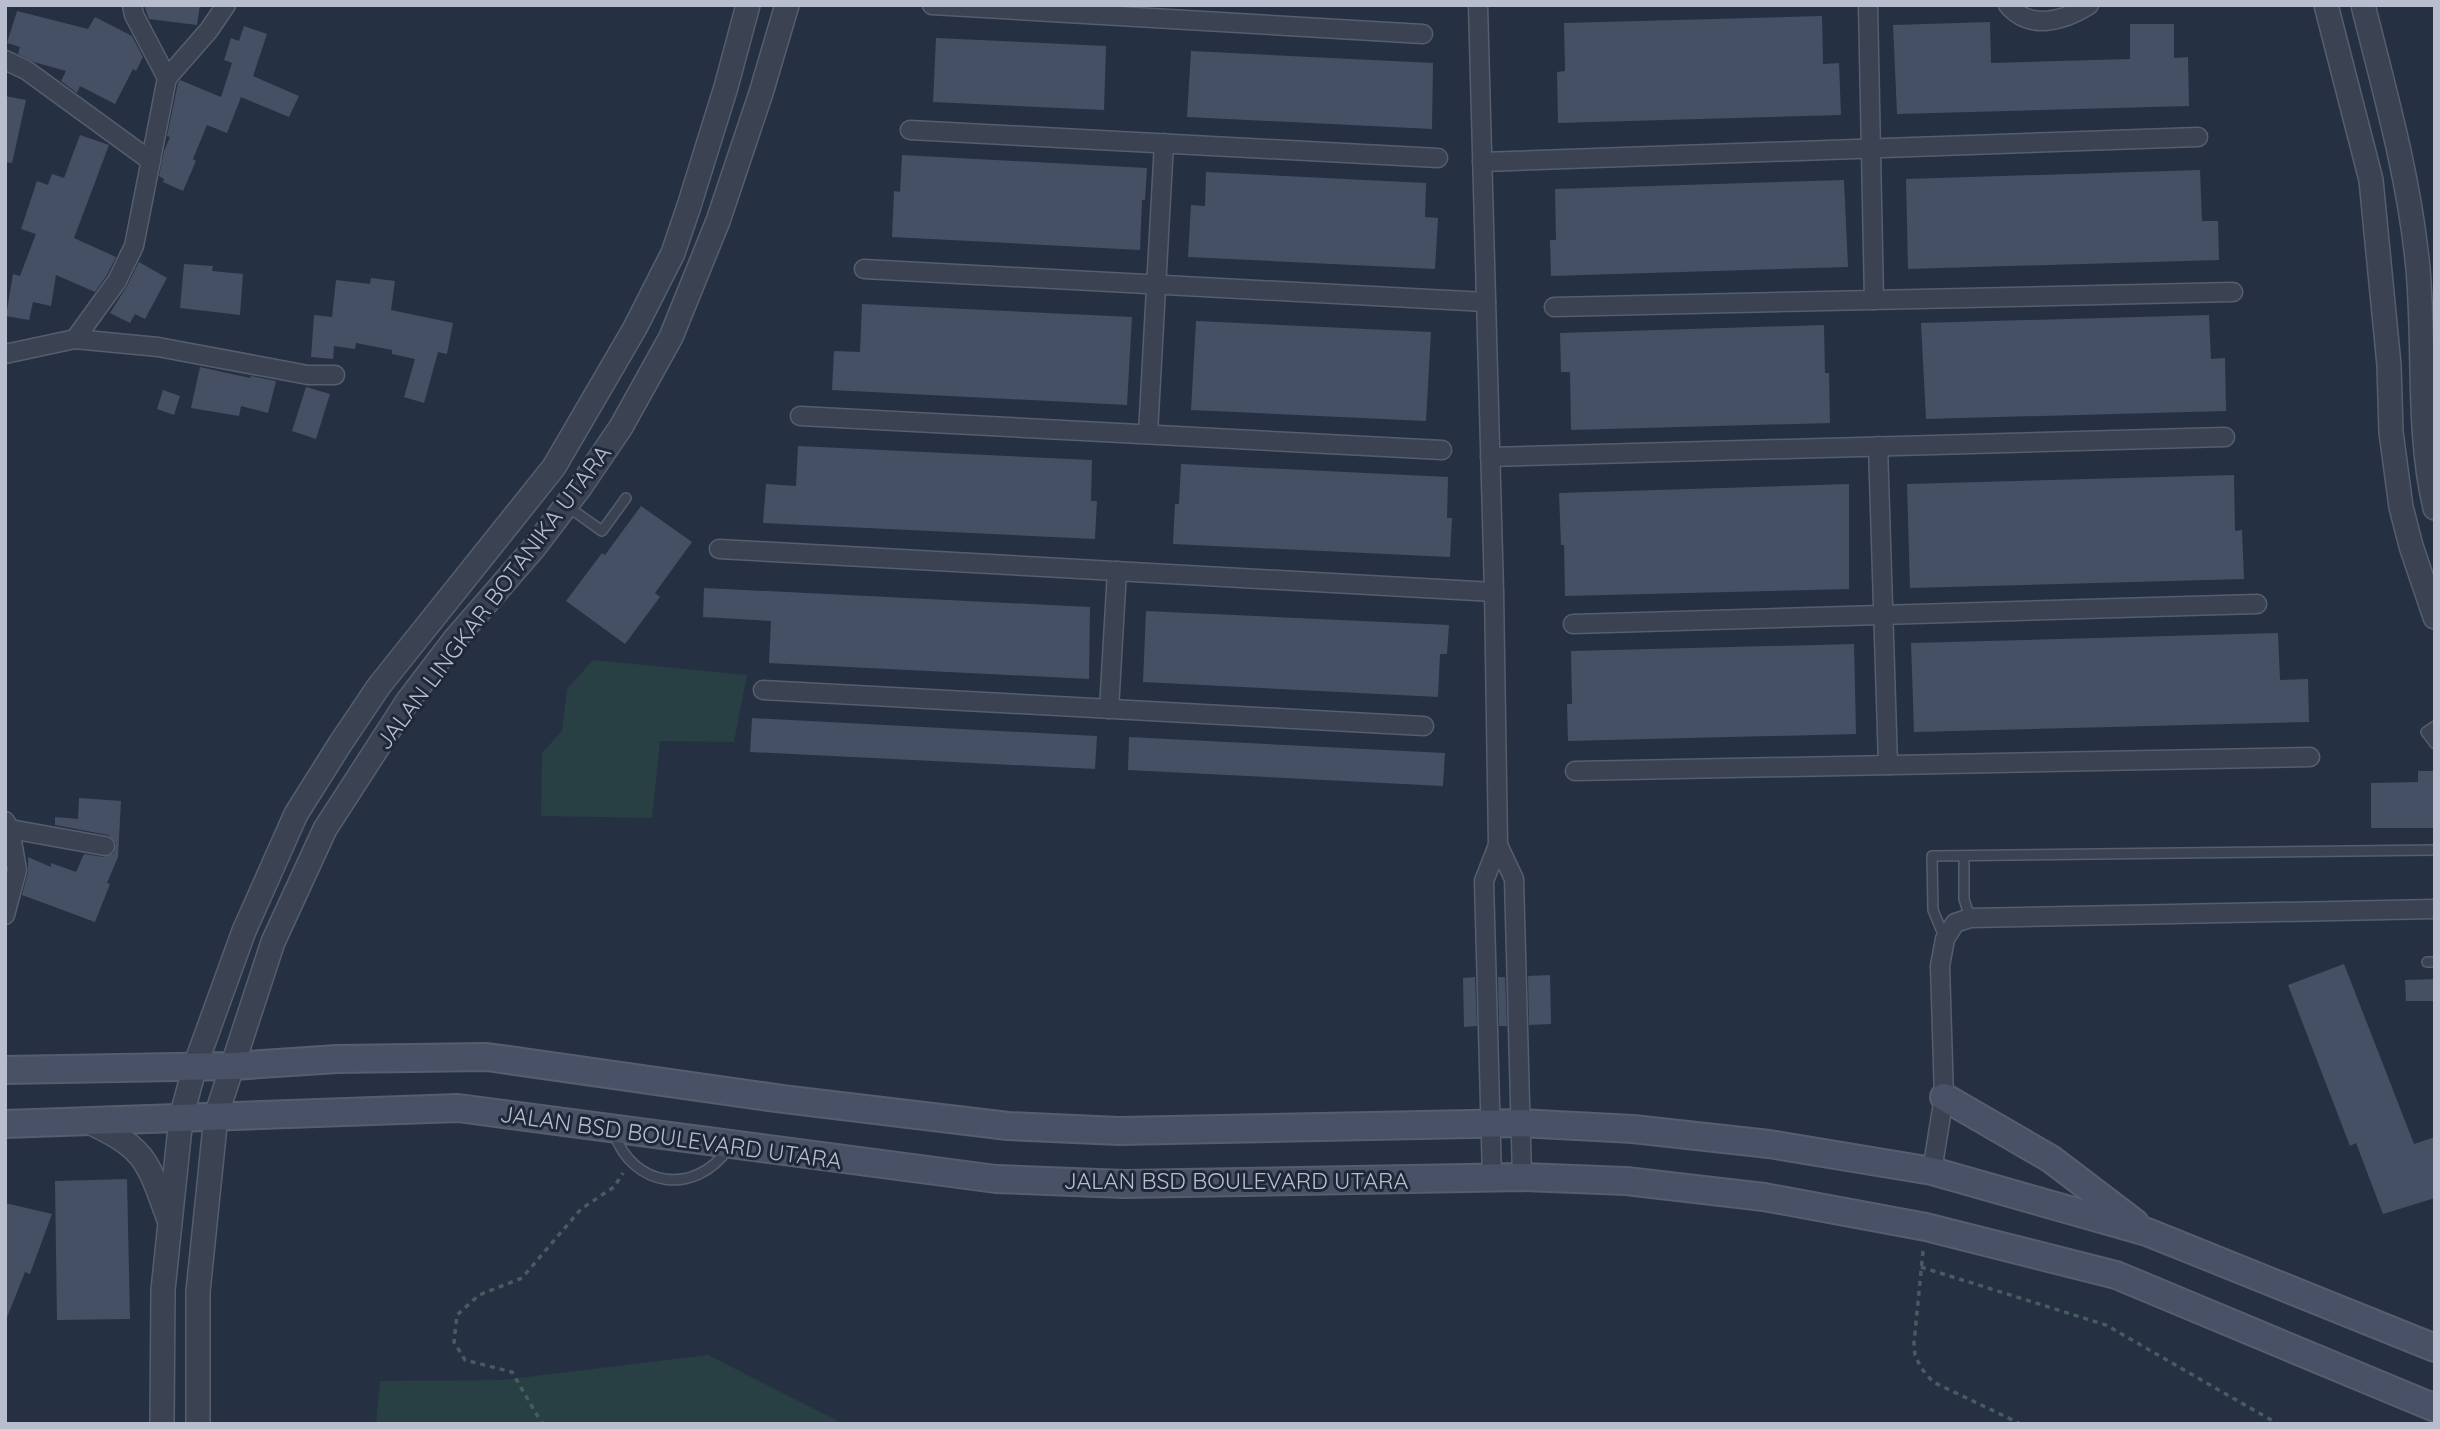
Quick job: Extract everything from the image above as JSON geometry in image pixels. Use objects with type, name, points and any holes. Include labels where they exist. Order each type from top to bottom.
[{"type":"main road","points":[[5,1070],[233,1066],[337,1059],[487,1057],[783,1100],[1008,1126],[1119,1131],[1521,1123],[1633,1129],[1769,1144],[1932,1171],[2147,1232],[2435,1348]]},
{"type":"main road","points":[[1944,1097],[2051,1159],[2147,1232]]},
{"type":"main road","name":"JALAN BSD BOULEVARD UTARA","points":[[5,1124],[458,1108],[996,1179],[1124,1184],[1522,1178],[1626,1181],[1764,1197],[1926,1227],[2116,1275],[2435,1408]]},
{"type":"street","points":[[132,5],[134,15],[167,78]]},
{"type":"street","points":[[75,339],[117,281],[134,246],[167,78],[209,30],[226,5]]},
{"type":"street","name":"JALAN LINGKAR BOTANIKA UTARA","points":[[163,1424],[163,1290],[181,1118],[195,1066],[244,930],[296,814],[379,685],[554,467],[635,328],[673,253],[710,141],[748,5]]},
{"type":"street","name":"JALAN LINGKAR BOTANIKA UTARA","points":[[198,1424],[198,1292],[216,1116],[272,942],[325,829],[407,702],[455,639],[533,549],[566,505],[621,427],[671,337],[702,264],[742,151],[786,5]]},
{"type":"street","points":[[932,5],[1151,12],[1423,34]]},
{"type":"street","points":[[1478,5],[1498,845],[1484,881],[1492,1178]]},
{"type":"street","points":[[1868,5],[1874,300]]},
{"type":"street","points":[[2008,5],[2014,12],[2039,22],[2057,21],[2074,15],[2089,5]]},
{"type":"street","points":[[2326,5],[2371,180],[2389,365],[2391,432],[2401,507],[2435,617]]},
{"type":"street","points":[[2363,5],[2400,152],[2417,260],[2424,426],[2435,508]]},
{"type":"street","points":[[5,60],[26,70],[150,161]]},
{"type":"street","points":[[910,130],[1438,158]]},
{"type":"street","points":[[1482,162],[2198,137]]},
{"type":"street","points":[[710,141],[742,151]]},
{"type":"street","points":[[1148,434],[1164,143]]},
{"type":"street","points":[[2380,261],[2417,260]]},
{"type":"street","points":[[864,269],[1486,302]]},
{"type":"street","points":[[1554,307],[2234,292]]},
{"type":"street","points":[[5,354],[75,339],[158,347],[308,375],[335,375]]},
{"type":"street","points":[[800,416],[1442,450]]},
{"type":"street","points":[[1490,457],[2225,437]]},
{"type":"street","points":[[1878,446],[1888,765]]},
{"type":"street","points":[[719,549],[1494,592]]},
{"type":"street","points":[[1109,709],[1117,571]]},
{"type":"street","points":[[1573,624],[2257,604]]},
{"type":"street","points":[[763,690],[1424,726]]},
{"type":"street","points":[[1575,771],[2310,757]]},
{"type":"street","points":[[5,915],[17,870],[9,858],[8,825],[104,846]]},
{"type":"street","points":[[1498,845],[1514,879],[1522,1178]]},
{"type":"street","points":[[1932,1171],[1944,1097],[1940,966],[1945,939],[1955,923],[1970,918],[2435,909]]},
{"type":"street","points":[[1486,939],[1516,939]]},
{"type":"street","points":[[87,1121],[115,1134],[140,1153],[150,1167],[170,1223]]},
{"type":"lane","points":[[566,505],[602,531],[625,498]]},
{"type":"lane","points":[[2435,726],[2426,732],[2435,744]]},
{"type":"lane","points":[[1945,939],[1933,910],[1932,856],[2435,850]]},
{"type":"lane","points":[[1964,856],[1964,899],[1970,918]]},
{"type":"lane","points":[[612,1128],[618,1146],[630,1162],[646,1174],[665,1180],[685,1179],[704,1172],[720,1161],[731,1144]]},
{"type":"path","points":[[545,1424],[541,1422],[512,1372],[465,1360],[454,1342],[457,1315],[479,1295],[522,1278],[581,1209],[614,1187],[630,1162]]},
{"type":"path","points":[[2021,1424],[1933,1382],[1921,1368],[1914,1343],[1922,1267],[2106,1325],[2278,1424]]},
{"type":"green space","points":[[593,660],[747,675],[734,742],[660,741],[652,818],[541,816],[542,753],[562,731],[567,689]]},
{"type":"green space","points":[[708,1355],[844,1424],[376,1424],[380,1381],[502,1380]]},
{"type":"building","points":[[144,5],[200,5],[197,25],[149,19]]},
{"type":"building","points":[[17,11],[88,29],[95,17],[132,36],[143,57],[136,71],[133,69],[115,104],[80,86],[77,93],[61,81],[66,71],[34,62],[18,54],[20,47],[7,43]]},
{"type":"building","points":[[1822,16],[1823,64],[1839,63],[1841,115],[1558,123],[1557,72],[1565,71],[1564,23]]},
{"type":"building","points":[[1990,22],[1991,63],[2130,59],[2130,24],[2174,24],[2174,58],[2188,57],[2189,106],[1897,114],[1893,25]]},
{"type":"building","points":[[244,26],[267,34],[253,76],[299,96],[289,117],[241,97],[227,133],[207,125],[183,191],[163,182],[164,179],[159,176],[170,137],[167,136],[178,83],[180,80],[221,97],[232,63],[224,60],[231,38],[239,41]]},
{"type":"building","points":[[936,38],[1106,46],[1104,110],[933,102]]},
{"type":"building","points":[[1191,51],[1433,63],[1432,129],[1187,117]]},
{"type":"building","points":[[5,96],[26,100],[12,163],[5,162]]},
{"type":"building","points":[[80,135],[109,145],[74,238],[116,257],[95,292],[56,275],[51,306],[33,302],[29,320],[6,316],[13,274],[20,276],[36,234],[21,229],[37,181],[48,185],[52,174],[64,178]]},
{"type":"building","points":[[902,155],[1147,168],[1145,200],[1142,200],[1140,250],[892,237],[894,191],[900,192]]},
{"type":"building","points":[[2200,170],[2202,221],[2218,221],[2219,260],[1908,269],[1906,179]]},
{"type":"building","points":[[1206,172],[1426,183],[1425,217],[1438,218],[1435,269],[1188,257],[1191,205],[1205,206]]},
{"type":"building","points":[[1844,180],[1848,267],[1551,276],[1550,240],[1556,240],[1555,189]]},
{"type":"building","points":[[139,262],[167,278],[145,319],[135,314],[130,323],[110,313]]},
{"type":"building","points":[[184,264],[213,266],[212,271],[243,274],[240,315],[180,308]]},
{"type":"building","points":[[371,278],[395,281],[391,310],[453,323],[447,354],[438,352],[424,403],[404,397],[415,359],[392,354],[392,350],[356,343],[355,349],[334,346],[333,359],[311,357],[314,315],[332,317],[336,280],[370,284]]},
{"type":"building","points":[[862,304],[1132,317],[1127,405],[832,390],[834,351],[860,352]]},
{"type":"building","points":[[2209,315],[2211,359],[2225,358],[2226,411],[1926,419],[1921,323]]},
{"type":"building","points":[[1196,321],[1431,332],[1426,421],[1191,410]]},
{"type":"building","points":[[1824,325],[1830,423],[1571,430],[1570,372],[1561,372],[1560,333]]},
{"type":"building","points":[[200,367],[276,381],[268,413],[241,406],[239,416],[191,408]]},
{"type":"building","points":[[306,387],[330,394],[316,439],[292,431]]},
{"type":"building","points":[[163,390],[180,396],[174,415],[157,409]]},
{"type":"building","points":[[798,446],[1092,460],[1091,501],[1097,501],[1095,539],[763,523],[766,484],[796,486]]},
{"type":"building","points":[[1181,464],[1448,477],[1447,518],[1452,518],[1450,557],[1173,544]]},
{"type":"building","points":[[2234,475],[2235,531],[2242,530],[2244,579],[1910,588],[1907,484]]},
{"type":"building","points":[[1849,484],[1849,589],[1565,596],[1559,493]]},
{"type":"building","points":[[641,506],[692,542],[655,593],[660,597],[625,644],[566,601],[602,553],[605,555]]},
{"type":"building","points":[[704,588],[1090,607],[1089,679],[769,663],[771,621],[703,617]]},
{"type":"building","points":[[1146,611],[1449,625],[1447,654],[1440,654],[1438,697],[1143,682]]},
{"type":"building","points":[[2278,633],[2280,680],[2308,679],[2309,722],[1914,732],[1911,643]]},
{"type":"building","points":[[1854,644],[1856,734],[1568,741],[1567,704],[1572,704],[1571,651]]},
{"type":"building","points":[[752,718],[1097,736],[1095,769],[750,752]]},
{"type":"building","points":[[1129,737],[1445,753],[1443,786],[1128,770]]},
{"type":"building","points":[[2418,771],[2435,771],[2435,828],[2371,828],[2371,783],[2418,782]]},
{"type":"building","points":[[79,798],[121,801],[118,857],[95,922],[22,895],[28,872],[28,857],[51,867],[51,863],[76,872],[84,854],[104,857],[114,853],[116,843],[108,835],[55,825],[55,817],[78,819]]},
{"type":"building","points":[[2344,964],[2414,1144],[2435,1137],[2435,1198],[2383,1214],[2356,1143],[2350,1146],[2288,985]]},
{"type":"building","points":[[1550,975],[1551,1024],[1529,1025],[1528,976]]},
{"type":"building","points":[[1475,977],[1477,1026],[1464,1027],[1463,978]]},
{"type":"building","points":[[1498,977],[1505,977],[1507,1026],[1499,1026]]},
{"type":"building","points":[[2435,979],[2435,1001],[2406,1001],[2405,980]]},
{"type":"building","points":[[127,1179],[130,1319],[57,1320],[55,1181]]},
{"type":"building","points":[[5,1203],[52,1214],[30,1274],[25,1272],[6,1320]]}]
